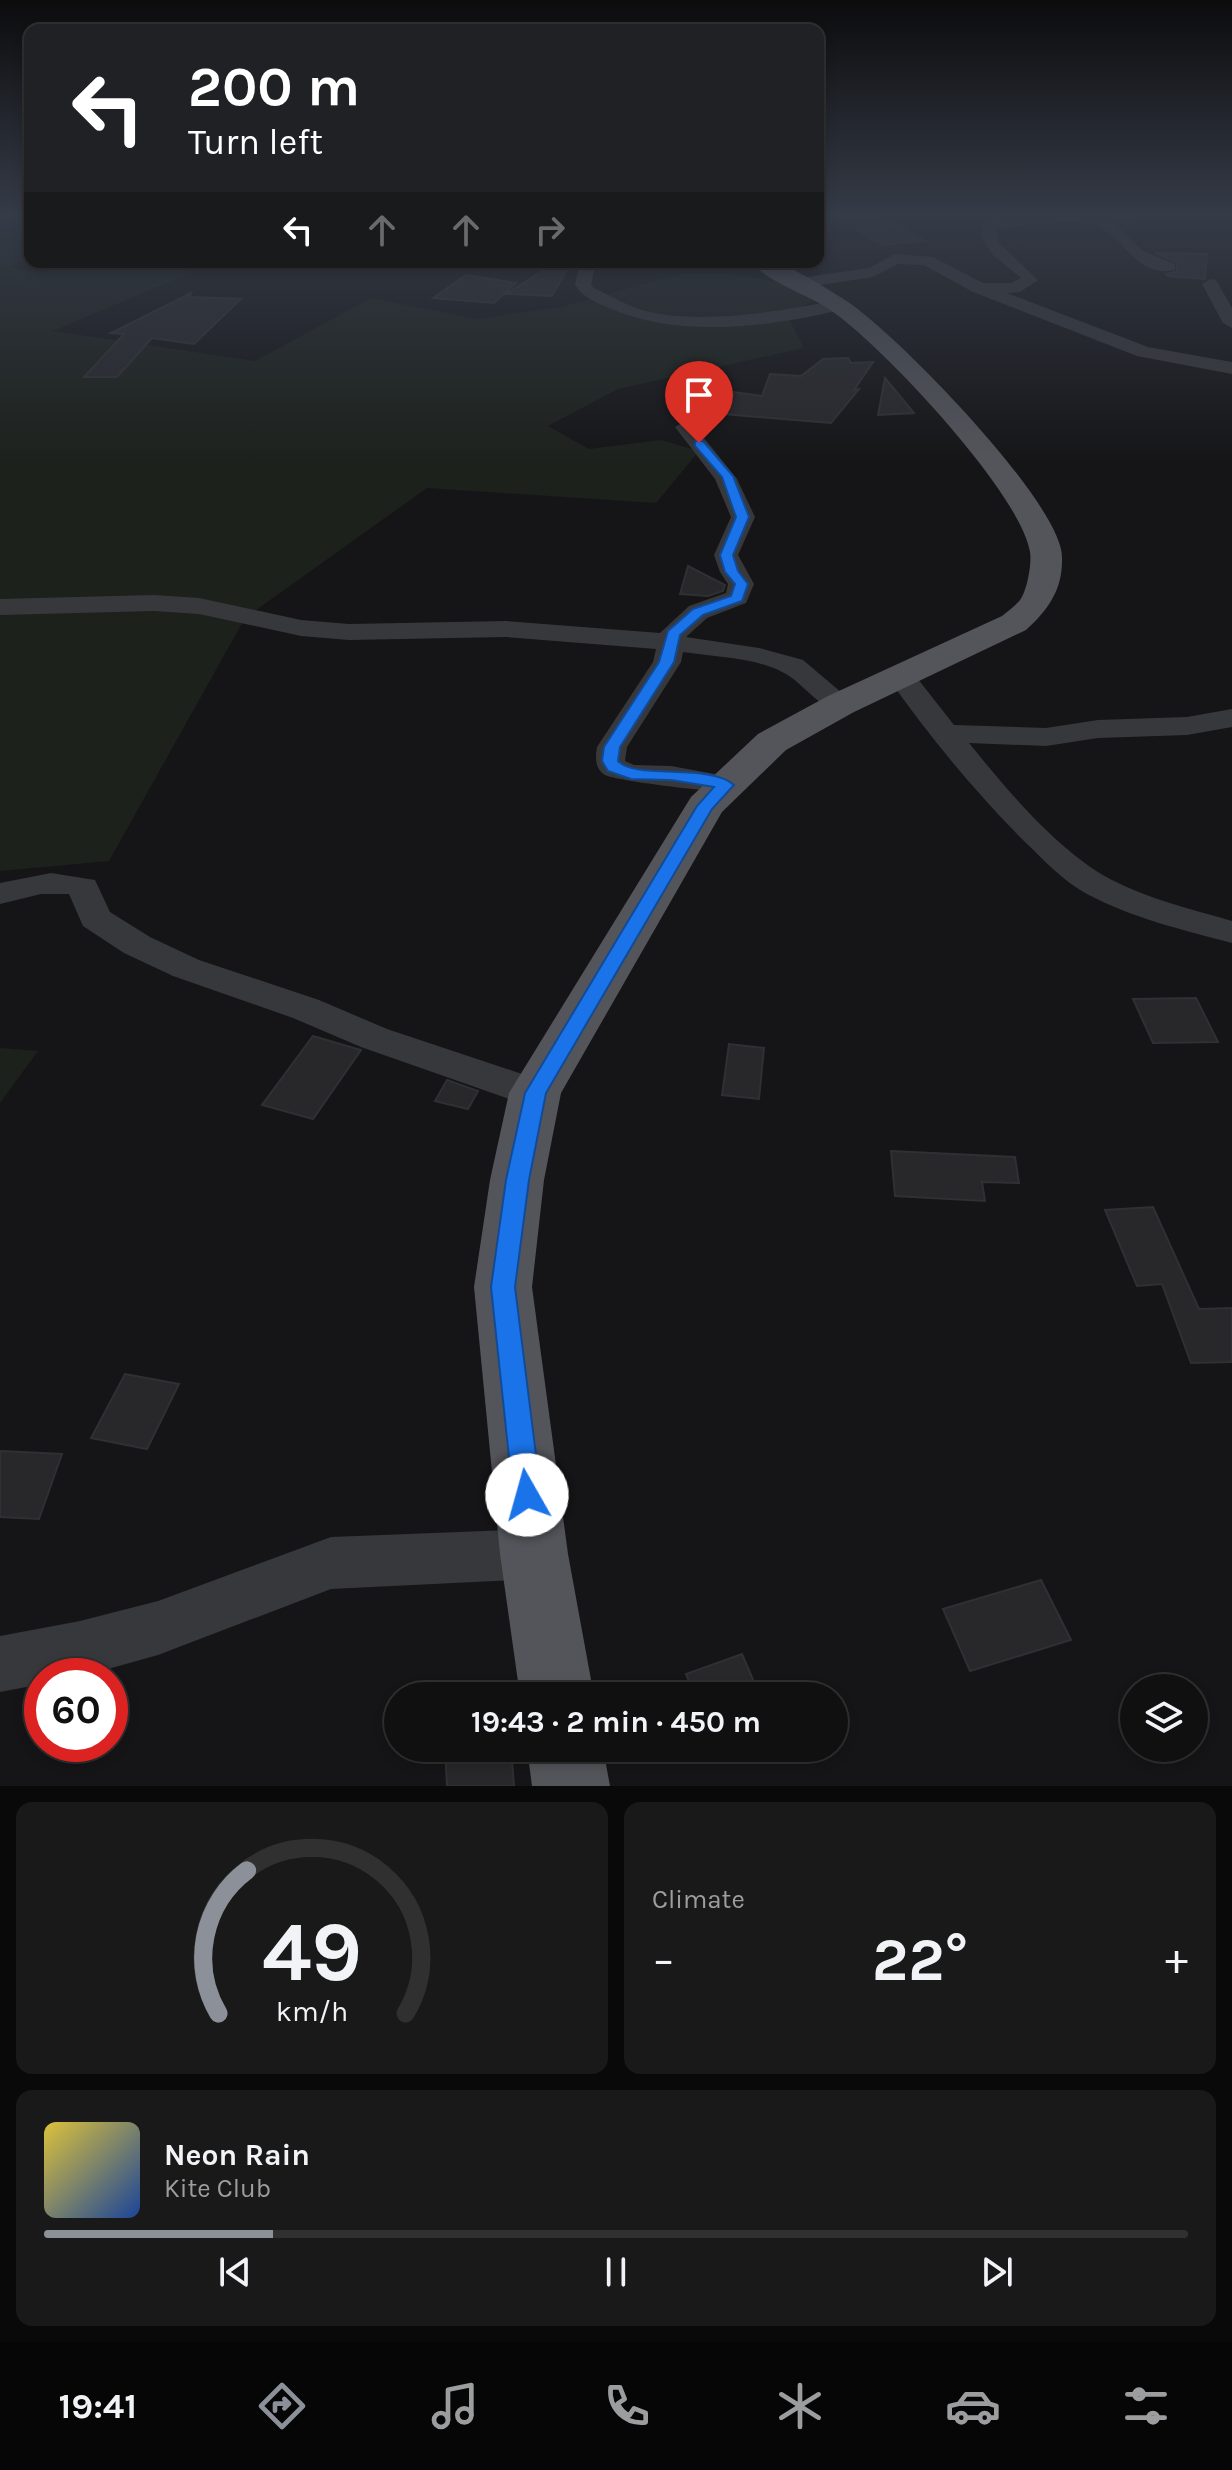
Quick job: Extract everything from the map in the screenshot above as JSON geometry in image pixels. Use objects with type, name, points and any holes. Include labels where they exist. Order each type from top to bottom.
[{"type":"main road","points":[[555,1682],[534,1554],[503,1287],[517,1180],[535,1093],[705,806],[726,785],[772,742],[841,704],[1014,623],[1034,605],[1040,594],[1047,555],[1040,533],[1014,489],[985,452],[890,347],[828,299]]},
{"type":"main road","points":[[567,1762],[571,1786]]},
{"type":"street","points":[[604,299],[658,320],[702,322],[785,316],[838,305]]},
{"type":"street","points":[[1008,299],[1144,352],[1232,368]]},
{"type":"street","points":[[1219,299],[1232,323]]},
{"type":"street","points":[[685,427],[727,476],[737,499],[743,517],[726,555],[732,572],[741,584],[737,598],[698,612],[682,623],[669,642],[667,662],[612,747],[610,761],[614,768],[631,774],[671,775],[726,785]]},
{"type":"street","points":[[0,607],[154,603],[199,606],[272,623],[349,632],[506,629],[669,642],[759,656],[793,666],[841,704]]},
{"type":"street","points":[[900,675],[993,793],[1063,861],[1098,886],[1161,912],[1232,932]]},
{"type":"street","points":[[944,733],[1046,737],[1098,729],[1187,726],[1232,718]]},
{"type":"street","points":[[0,894],[36,884],[65,882],[83,887],[95,918],[137,945],[186,968],[306,1009],[374,1038],[535,1093]]},
{"type":"street","points":[[0,1664],[80,1649],[158,1628],[331,1563],[534,1554]]},
{"type":"shaded area","points":[[0,299],[128,299],[53,331],[255,361],[369,299],[478,319],[565,306],[589,299],[812,299],[790,321],[804,348],[618,389],[548,426],[589,449],[661,440],[699,451],[656,503],[427,488],[245,618],[109,861],[0,871]]},
{"type":"shaded area","points":[[0,1048],[38,1051],[0,1103]]},
{"type":"building","points":[[178,299],[241,299],[194,344],[152,338],[117,377],[84,377],[124,334],[111,333]]},
{"type":"building","points":[[449,299],[498,299],[494,303]]},
{"type":"building","points":[[848,358],[851,363],[873,362],[854,390],[859,389],[831,423],[687,411],[712,389],[762,396],[770,374],[801,376],[823,359]]},
{"type":"building","points":[[885,378],[914,413],[878,415]]},
{"type":"building","points":[[688,566],[725,585],[723,591],[708,596],[680,594]]},
{"type":"building","points":[[1196,998],[1218,1042],[1153,1043],[1133,999]]},
{"type":"building","points":[[313,1036],[361,1050],[313,1119],[262,1105]]},
{"type":"building","points":[[729,1044],[764,1048],[759,1099],[722,1095]]},
{"type":"building","points":[[447,1080],[478,1091],[468,1109],[435,1101]]},
{"type":"building","points":[[891,1151],[1015,1157],[1019,1183],[982,1182],[985,1201],[895,1196]]},
{"type":"building","points":[[1153,1207],[1199,1309],[1232,1308],[1232,1362],[1191,1363],[1162,1284],[1137,1286],[1105,1210]]},
{"type":"building","points":[[125,1374],[179,1384],[147,1449],[91,1438]]},
{"type":"building","points":[[0,1451],[62,1454],[39,1519],[0,1517]]},
{"type":"building","points":[[1041,1580],[1071,1640],[970,1671],[943,1609]]},
{"type":"building","points":[[742,1654],[754,1682],[689,1682],[686,1674]]},
{"type":"building","points":[[446,1762],[512,1762],[514,1786],[447,1786]]},
{"type":"route","points":[[527,1495],[503,1287],[517,1180],[535,1093],[705,806],[726,785],[671,775],[631,774],[614,768],[610,761],[612,747],[667,662],[673,634],[698,612],[737,598],[741,584],[732,572],[726,555],[743,517],[727,476],[699,443]]}]
